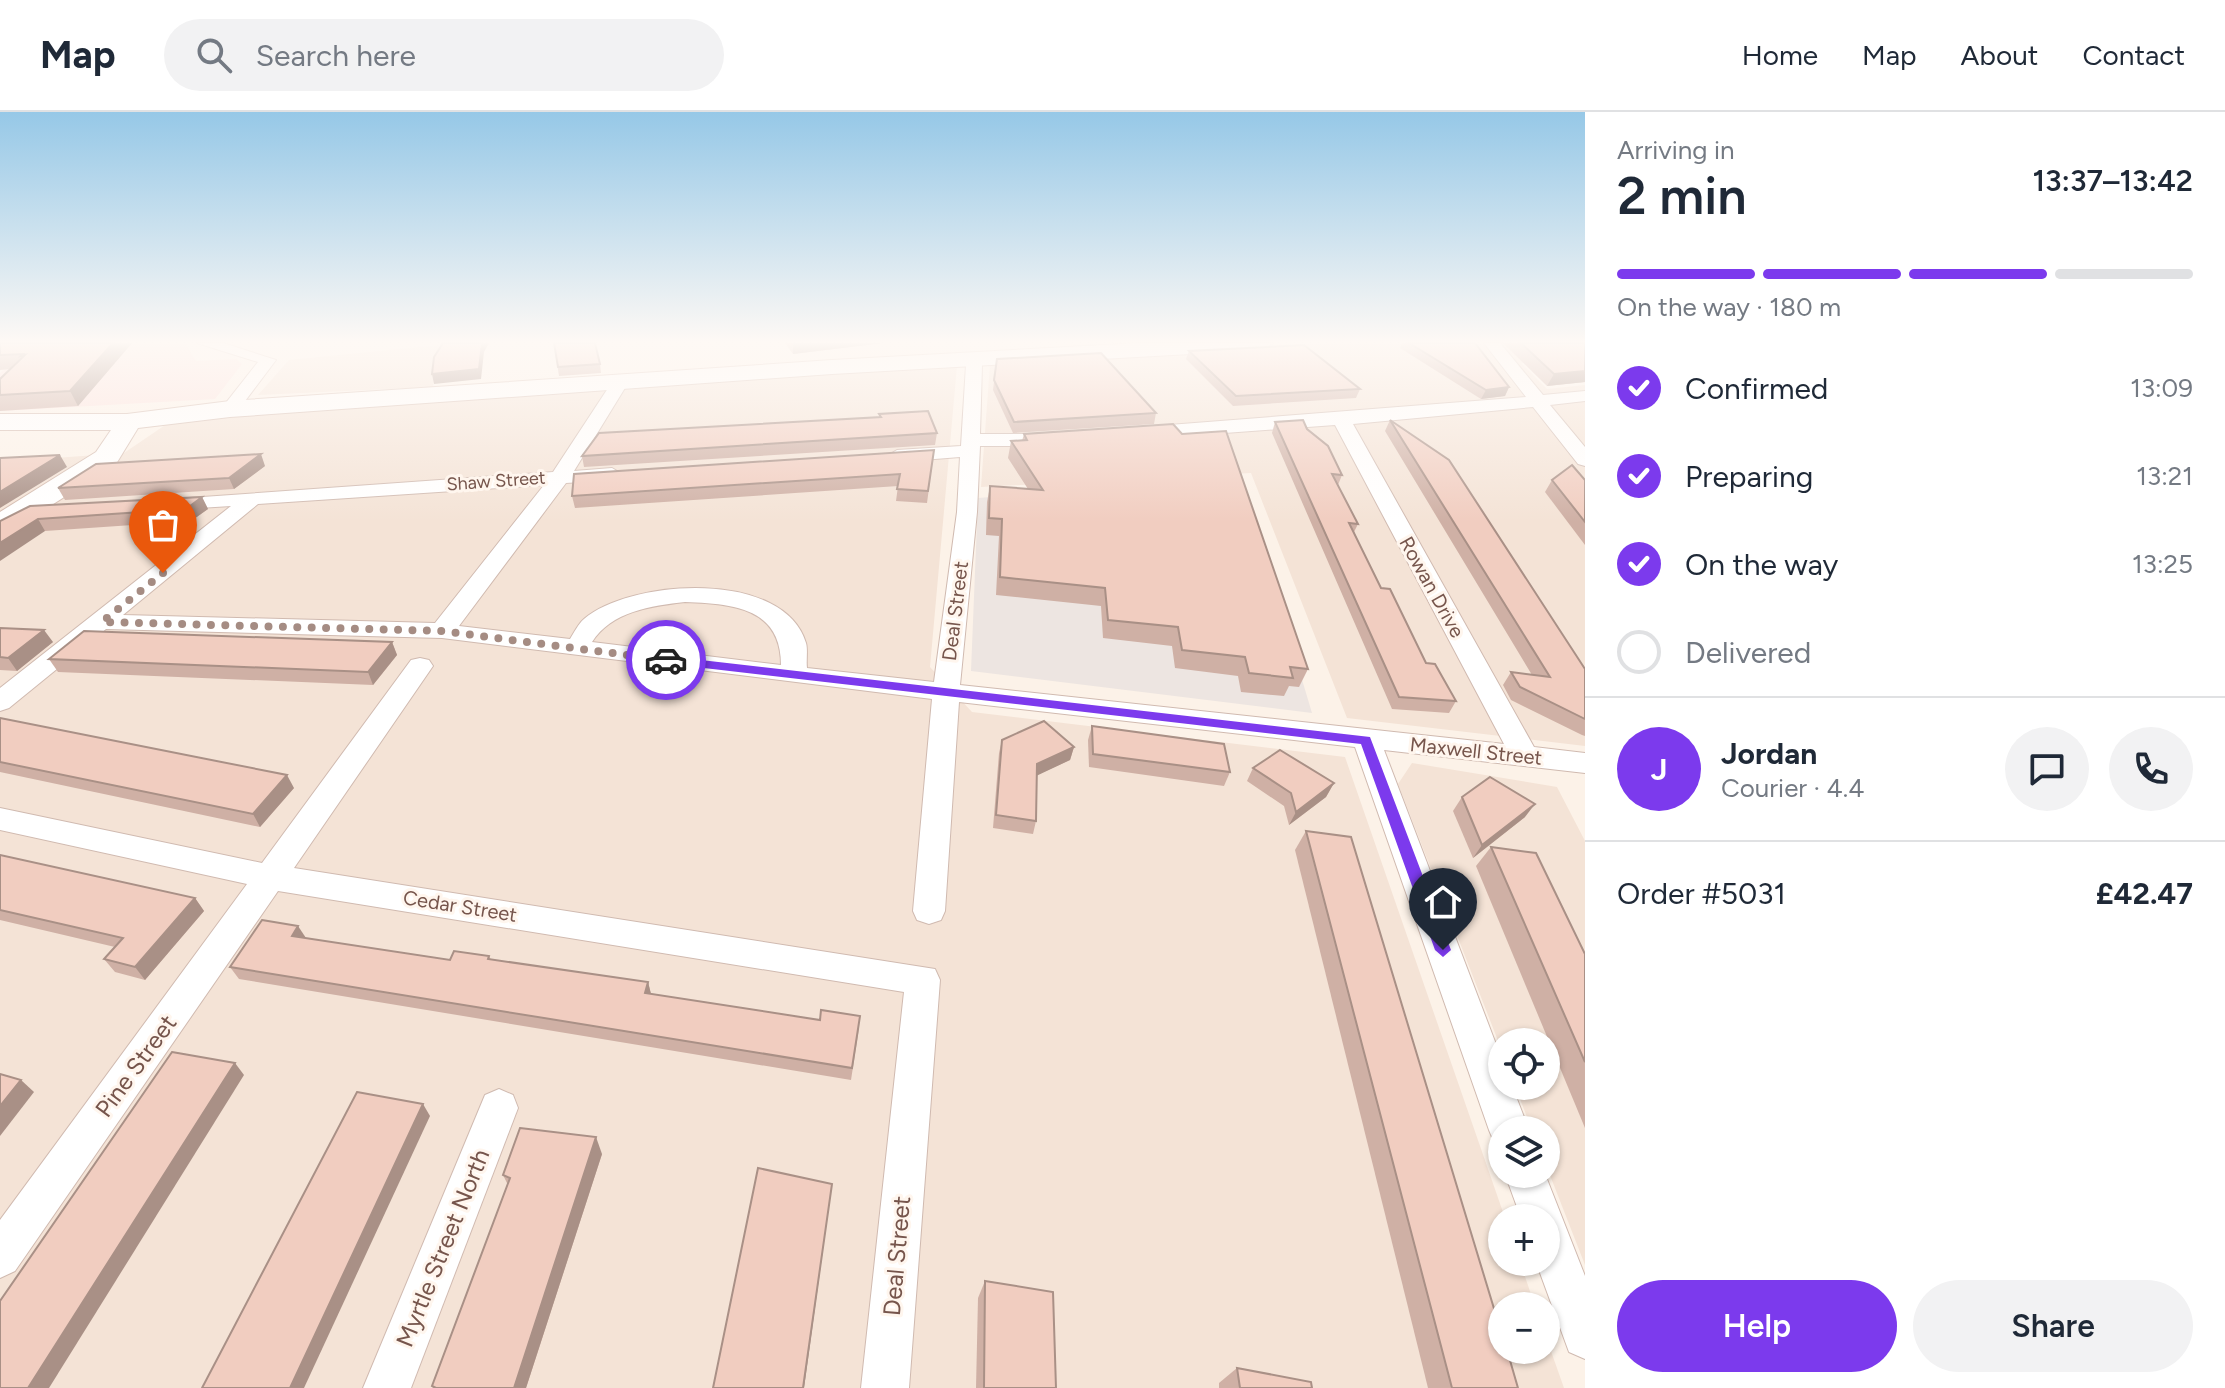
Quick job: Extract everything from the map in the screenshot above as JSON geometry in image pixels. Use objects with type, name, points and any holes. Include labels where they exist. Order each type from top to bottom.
[{"type":"main road","points":[[1,422],[127,422],[230,409],[327,403]]},
{"type":"main road","points":[[11,518],[113,452],[127,422]]},
{"type":"street","points":[[230,409],[235,403]]},
{"type":"street","points":[[442,631],[560,477],[608,403]]},
{"type":"street","name":"Deal Street","points":[[929,911],[946,692],[967,512],[972,403]]},
{"type":"street","points":[[1124,434],[1532,403]]},
{"type":"street","points":[[1538,403],[1585,460]]},
{"type":"street","name":"Rowan Drive","points":[[1341,419],[1524,755]]},
{"type":"street","points":[[879,457],[1062,439]]},
{"type":"street","name":"Shaw Street","points":[[149,505],[636,472]]},
{"type":"street","points":[[0,702],[252,499]]},
{"type":"street","points":[[11,518],[64,510]]},
{"type":"street","points":[[575,649],[594,624],[640,601],[697,593],[732,598],[764,609],[783,624],[798,659],[794,675]]},
{"type":"street","name":"Maxwell Street","points":[[102,622],[442,631],[794,675],[1585,763]]},
{"type":"street","name":"Pine Street","points":[[0,1256],[420,666]]},
{"type":"street","points":[[1366,740],[1504,1116]]},
{"type":"street","name":"Cedar Street","points":[[0,819],[271,877],[923,980]]},
{"type":"street","name":"Deal Street","points":[[885,1388],[923,980]]},
{"type":"street","name":"Myrtle Street North","points":[[387,1388],[499,1108]]},
{"type":"street","points":[[1560,1268],[1585,1336]]},
{"type":"shaded area","points":[[0,403],[151,403],[0,411]]},
{"type":"shaded area","points":[[417,403],[954,403],[930,667],[972,712],[1345,757],[1488,1169],[1488,1188],[1495,1188],[1500,1204],[1488,1204],[1488,1276],[1525,1276],[1530,1292],[1488,1292],[1488,1364],[1556,1364],[1564,1388],[0,1388],[0,462],[124,453],[174,419]]},
{"type":"shaded area","points":[[987,403],[1585,403],[1585,746],[1347,718],[1251,473],[981,487]]},
{"type":"shaded area","points":[[1242,479],[1312,713],[971,671],[978,498]]},
{"type":"shaded area","points":[[1412,763],[1557,787],[1585,841],[1585,1265],[1555,1188],[1560,1188],[1560,1116],[1527,1116],[1520,1100],[1560,1100],[1560,1028],[1493,1028],[1398,784]]},
{"type":"building","points":[[1005,403],[1146,403],[1156,413],[1014,422]]},
{"type":"building","points":[[928,411],[937,433],[582,456],[599,433],[881,417],[879,414]]},
{"type":"building","points":[[1303,420],[1307,429],[1328,446],[1342,475],[1332,474],[1358,524],[1349,523],[1381,588],[1390,589],[1426,663],[1435,664],[1456,701],[1399,697],[1275,422]]},
{"type":"building","points":[[1390,420],[1449,460],[1585,669],[1585,719],[1520,687],[1511,672],[1550,677]]},
{"type":"building","points":[[1173,424],[1182,434],[1226,431],[1308,669],[1290,667],[1293,678],[1249,673],[1245,657],[1182,650],[1178,627],[1108,620],[1105,588],[1000,577],[1002,519],[989,518],[990,486],[1043,490],[1011,441],[1027,440],[1024,434]]},
{"type":"building","points":[[934,450],[928,491],[897,489],[900,474],[572,496],[574,474]]},
{"type":"building","points":[[261,454],[229,478],[58,488],[96,464]]},
{"type":"building","points":[[60,455],[0,492],[0,458]]},
{"type":"building","points":[[1572,465],[1585,480],[1585,522],[1552,480]]},
{"type":"building","points":[[202,497],[186,509],[38,519],[0,543],[0,521],[30,506]]},
{"type":"building","points":[[0,628],[44,630],[8,658],[0,657]]},
{"type":"building","points":[[84,631],[392,642],[368,672],[49,659]]},
{"type":"building","points":[[0,718],[287,775],[253,814],[0,762]]},
{"type":"building","points":[[1044,721],[1074,747],[1037,764],[1036,821],[996,815],[1002,740]]},
{"type":"building","points":[[1092,726],[1224,744],[1230,772],[1093,754]]},
{"type":"building","points":[[1280,750],[1334,783],[1296,812],[1291,793],[1253,768]]},
{"type":"building","points":[[1490,777],[1535,804],[1482,845],[1462,797]]},
{"type":"building","points":[[1306,831],[1351,837],[1489,1292],[1488,1364],[1511,1364],[1518,1388],[1452,1388]]},
{"type":"building","points":[[1491,847],[1536,853],[1585,954],[1585,1062]]},
{"type":"building","points":[[0,855],[195,898],[135,967],[104,959],[123,938],[0,910]]},
{"type":"building","points":[[262,920],[298,926],[292,936],[450,960],[454,951],[489,956],[488,959],[648,982],[645,993],[820,1020],[821,1010],[860,1016],[852,1068],[230,967]]},
{"type":"building","points":[[172,1052],[235,1063],[28,1388],[0,1388],[0,1301]]},
{"type":"building","points":[[0,1074],[21,1080],[0,1106]]},
{"type":"building","points":[[357,1092],[423,1104],[290,1388],[202,1388]]},
{"type":"building","points":[[520,1128],[596,1137],[514,1388],[436,1388],[432,1386],[510,1178],[503,1175]]},
{"type":"building","points":[[758,1168],[832,1184],[803,1388],[713,1388]]},
{"type":"building","points":[[985,1281],[1053,1292],[1056,1388],[984,1388]]},
{"type":"building","points":[[1237,1368],[1311,1382],[1312,1388],[1240,1388]]},
{"type":"way so far","points":[[163,573],[102,622],[442,631],[666,660]]},
{"type":"route","points":[[666,660],[1366,740],[1443,950]]}]
